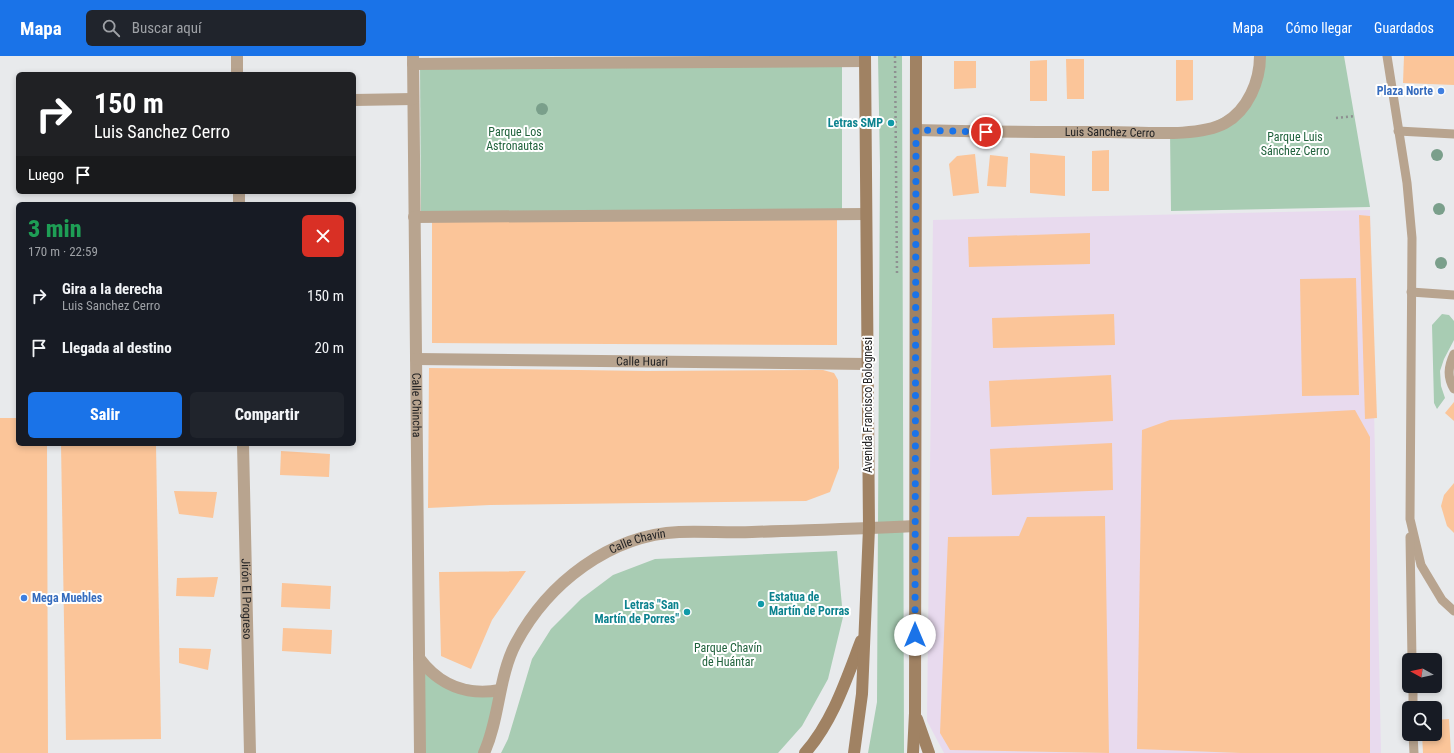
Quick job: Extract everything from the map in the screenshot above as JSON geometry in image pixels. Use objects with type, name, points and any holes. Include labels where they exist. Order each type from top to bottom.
[{"type":"main road","points":[[913,753],[915,713],[916,56]]},
{"type":"main road","name":"Avenida Francisco Bolognesi","points":[[854,753],[862,694],[869,528],[865,58]]},
{"type":"main road","points":[[805,753],[819,737],[841,693],[865,630]]},
{"type":"main road","points":[[915,713],[929,753]]},
{"type":"street","points":[[237,56],[237,72]]},
{"type":"street","name":"Luis Sanchez Cerro","points":[[916,130],[979,132],[1175,132],[1209,129],[1226,122],[1243,107],[1257,78],[1260,56]]},
{"type":"street","points":[[413,60],[865,58]]},
{"type":"street","name":"Calle Chincha","points":[[413,60],[420,753]]},
{"type":"street","points":[[356,100],[413,99]]},
{"type":"street","points":[[414,217],[866,214]]},
{"type":"street","name":"Calle Huari","points":[[416,359],[867,364]]},
{"type":"street","name":"Jirón El Progreso","points":[[243,446],[250,753]]},
{"type":"street","name":"Calle Chavín","points":[[484,753],[494,725],[500,690],[508,660],[515,644],[524,629],[554,592],[580,568],[600,555],[629,541],[678,532],[743,532],[915,526]]},
{"type":"street","points":[[419,658],[432,673],[450,686],[487,693],[500,690]]},
{"type":"lane","points":[[1387,56],[1406,183],[1412,238],[1410,516],[1412,653]]},
{"type":"lane","points":[[1398,131],[1454,134]]},
{"type":"lane","points":[[1411,292],[1454,294]]},
{"type":"lane","points":[[1454,354],[1449,364],[1450,382],[1454,389]]},
{"type":"lane","points":[[1410,516],[1421,565],[1442,600],[1454,612]]},
{"type":"lane","points":[[1413,741],[1414,753]]},
{"type":"path","points":[[1336,118],[1355,116]]},
{"type":"shaded area","points":[[1370,210],[1381,753],[944,753],[927,721],[933,220]]},
{"type":"green space","points":[[878,56],[902,56],[904,753],[868,753],[877,702],[880,166]]},
{"type":"green space","name":"Parque Luis Sánchez Cerro","points":[[1260,56],[1344,56],[1370,207],[1171,211],[1170,132],[1197,131],[1243,107]]},
{"type":"green space","name":"Parque Los Astronautas","points":[[842,64],[842,211],[421,214],[420,66]]},
{"type":"green space","points":[[1442,314],[1449,315],[1454,321],[1454,340],[1444,359],[1440,371],[1441,386],[1445,398],[1437,409],[1434,403],[1432,325]]},
{"type":"green space","name":"Parque Chavín de Huántar","points":[[837,551],[843,617],[828,679],[802,726],[778,753],[501,753],[508,739],[532,659],[551,629],[581,599],[613,575],[655,559]]},
{"type":"green space","points":[[419,661],[441,680],[500,690],[484,753],[420,753]]},
{"type":"building","name":"Plaza Norte","points":[[1404,56],[1454,56],[1454,85],[1403,83]]},
{"type":"building","points":[[1066,59],[1084,59],[1084,99],[1067,99]]},
{"type":"building","points":[[1047,60],[1047,101],[1030,101],[1030,61]]},
{"type":"building","points":[[1176,60],[1193,60],[1193,100],[1176,101]]},
{"type":"building","points":[[954,61],[976,61],[976,88],[954,89]]},
{"type":"building","points":[[1109,150],[1109,191],[1092,191],[1092,151]]},
{"type":"building","points":[[1030,153],[1065,156],[1065,196],[1030,193]]},
{"type":"building","points":[[975,154],[979,193],[953,196],[949,164],[957,156]]},
{"type":"building","points":[[990,155],[1008,157],[1006,187],[987,186]]},
{"type":"building","points":[[1359,215],[1370,216],[1377,418],[1365,419]]},
{"type":"building","points":[[837,219],[837,345],[432,343],[432,222]]},
{"type":"building","points":[[1090,233],[1090,264],[969,267],[968,237]]},
{"type":"building","points":[[1356,278],[1359,395],[1302,396],[1300,279]]},
{"type":"building","points":[[1114,314],[1115,345],[993,348],[992,318]]},
{"type":"building","points":[[429,368],[647,371],[823,370],[834,373],[838,380],[839,468],[830,492],[806,501],[490,505],[428,508]]},
{"type":"building","points":[[1111,375],[1113,421],[991,427],[989,381]]},
{"type":"building","points":[[1454,402],[1454,421],[1445,413]]},
{"type":"building","points":[[1355,410],[1370,437],[1370,753],[1241,753],[1137,749],[1142,430],[1170,420]]},
{"type":"building","name":"Mega Muebles","points":[[0,418],[16,418],[16,446],[47,446],[48,753],[0,753]]},
{"type":"building","points":[[1112,443],[1113,490],[992,495],[990,449]]},
{"type":"building","points":[[61,446],[156,446],[161,739],[66,740]]},
{"type":"building","points":[[281,451],[330,454],[329,477],[280,475]]},
{"type":"building","points":[[1454,483],[1454,533],[1447,526],[1441,506],[1444,495]]},
{"type":"building","points":[[174,491],[217,492],[213,518],[179,514]]},
{"type":"building","points":[[1105,516],[1109,753],[950,750],[940,733],[948,537],[1019,536],[1027,517]]},
{"type":"building","points":[[526,571],[492,620],[471,669],[441,656],[439,572]]},
{"type":"building","points":[[218,577],[214,597],[176,596],[177,578]]},
{"type":"building","points":[[282,583],[331,586],[330,609],[281,607]]},
{"type":"building","points":[[283,628],[332,630],[331,654],[282,651]]},
{"type":"building","points":[[179,648],[211,649],[208,670],[179,663]]},
{"type":"building","points":[[1449,719],[1451,753],[1423,753],[1422,741],[1442,741],[1442,720]]},
{"type":"place","name":"Plaza Norte","points":[[1441,91]]},
{"type":"place","name":"Letras SMP","points":[[891,123]]},
{"type":"place","name":"Mega Muebles","points":[[24,598]]},
{"type":"place","name":"Estatua de Martín de Porras","points":[[761,604]]},
{"type":"place","name":"Letras \"San Martín de Porres\"","points":[[687,612]]},
{"type":"route","points":[[915,635],[916,130],[986,132]]}]
